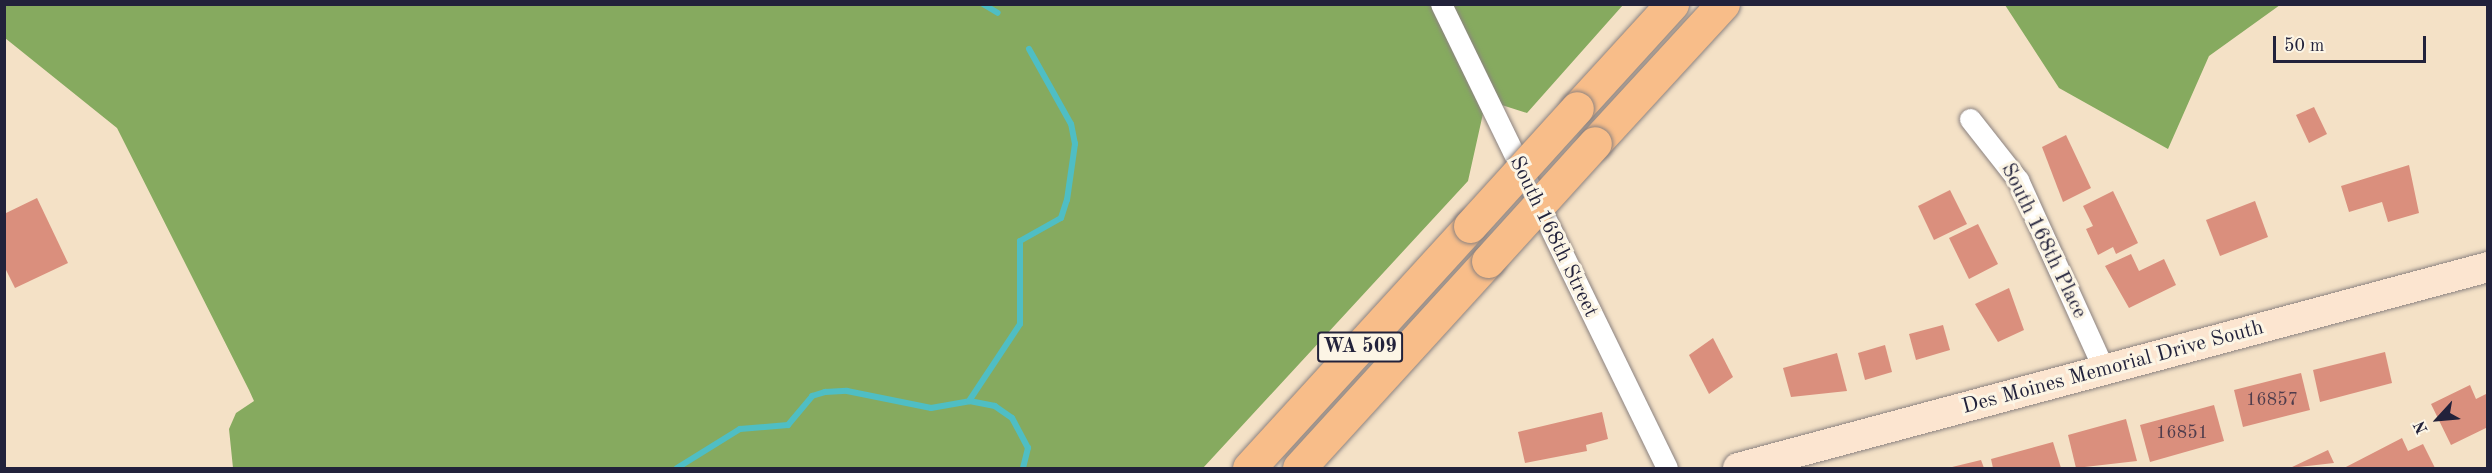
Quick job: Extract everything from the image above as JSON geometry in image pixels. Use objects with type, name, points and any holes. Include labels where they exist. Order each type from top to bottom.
[{"type":"highway","name":"WA 509","points":[[1249,468],[1672,4]]},
{"type":"highway","name":"WA 509","points":[[1299,468],[1723,4]]},
{"type":"main road","name":"Des Moines Memorial Drive South","points":[[1738,468],[2487,267]]},
{"type":"street","name":"South 168th Street","points":[[1441,4],[1667,468]]},
{"type":"street","name":"South 168th Place","points":[[1970,119],[2018,180],[2104,370]]},
{"type":"green space","points":[[4,5],[1623,5],[1527,113],[1486,100],[1468,181],[1203,468],[233,468],[229,429],[236,413],[254,401],[249,390],[117,128],[5,38]]},
{"type":"green space","points":[[2005,5],[2280,5],[2209,56],[2168,149],[2059,88]]},
{"type":"building","points":[[2314,107],[2327,134],[2309,143],[2296,115]]},
{"type":"building","points":[[2066,135],[2091,188],[2063,202],[2042,147]]},
{"type":"building","points":[[2409,165],[2419,213],[2388,222],[2382,202],[2349,212],[2341,186]]},
{"type":"building","points":[[1950,190],[1967,224],[1934,240],[1918,206]]},
{"type":"building","points":[[2113,191],[2138,243],[2116,254],[2113,247],[2098,255],[2086,229],[2093,226],[2083,206]]},
{"type":"building","points":[[37,198],[68,263],[15,288],[4,266],[4,214]]},
{"type":"building","points":[[2255,201],[2268,237],[2220,256],[2206,220]]},
{"type":"building","points":[[1978,224],[1998,264],[1969,279],[1949,238]]},
{"type":"building","points":[[2131,254],[2139,271],[2164,259],[2176,285],[2129,308],[2105,266]]},
{"type":"building","points":[[2009,288],[2024,330],[1998,342],[1975,304]]},
{"type":"building","points":[[1943,325],[1950,350],[1916,360],[1909,334]]},
{"type":"building","points":[[1713,338],[1733,377],[1709,394],[1689,355]]},
{"type":"building","points":[[1885,345],[1892,372],[1865,380],[1858,353]]},
{"type":"building","points":[[2385,352],[2392,383],[2320,402],[2313,370]]},
{"type":"building","points":[[1837,353],[1847,391],[1791,397],[1783,368]]},
{"type":"building","points":[[2301,373],[2310,410],[2243,427],[2234,390]]},
{"type":"building","points":[[2470,385],[2476,399],[2488,393],[2488,427],[2451,445],[2431,404]]},
{"type":"building","points":[[2214,405],[2224,441],[2150,462],[2140,425]]},
{"type":"building","points":[[1602,412],[1608,439],[1586,445],[1587,451],[1525,463],[1518,432]]},
{"type":"building","points":[[2126,419],[2137,461],[2076,468],[2068,435]]},
{"type":"building","points":[[2402,438],[2408,451],[2423,444],[2435,468],[2344,468]]},
{"type":"building","points":[[2053,442],[2061,468],[1993,468],[1991,459]]},
{"type":"building","points":[[2328,450],[2334,463],[2290,468]]},
{"type":"building","points":[[1981,460],[1984,468],[1948,468]]},
{"type":"waterway","points":[[983,4],[998,13]]},
{"type":"waterway","points":[[1023,468],[1028,448],[1012,418],[995,406],[969,401],[1020,324],[1020,241],[1061,218],[1067,200],[1075,144],[1071,124],[1029,49]]},
{"type":"waterway","points":[[677,468],[740,429],[788,425],[812,396],[825,392],[847,391],[931,408],[969,401]]}]
